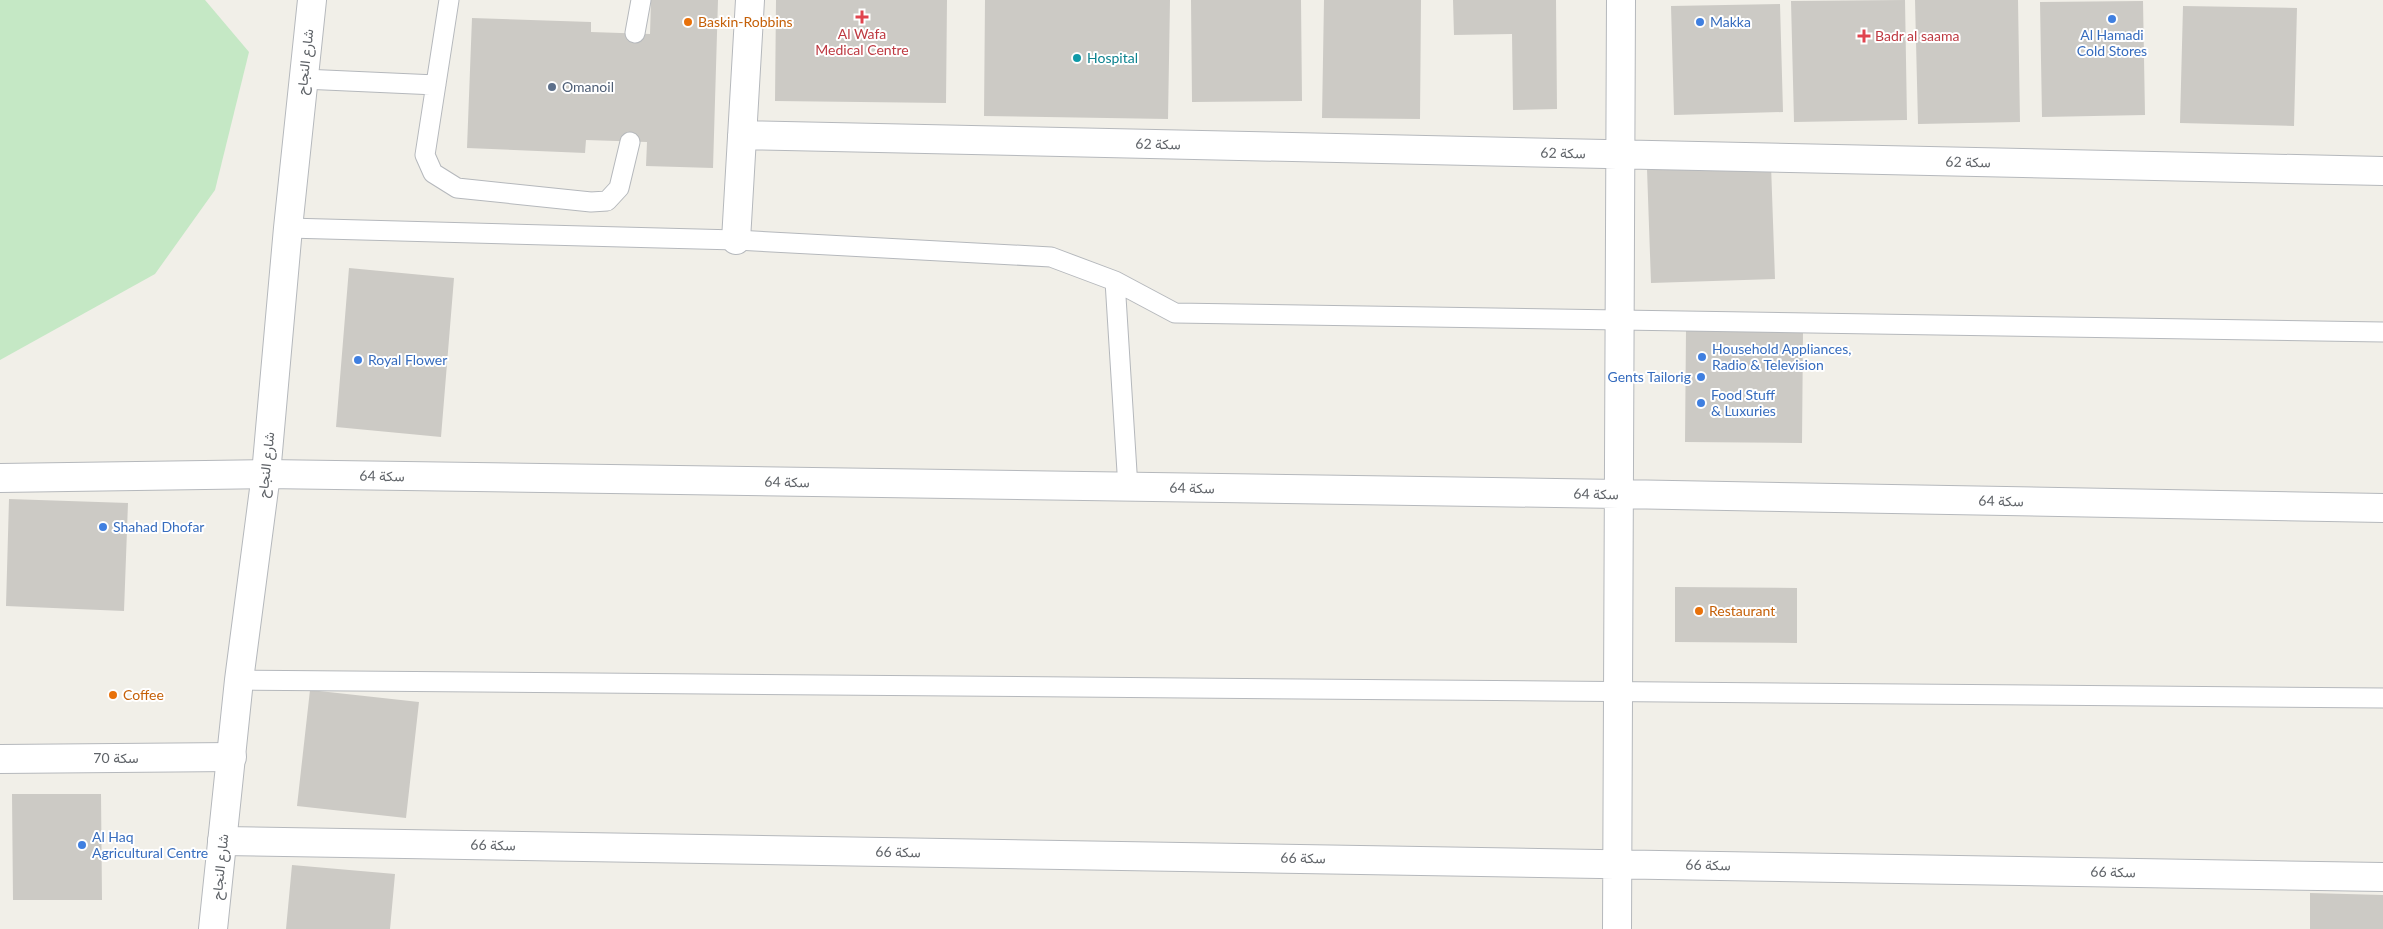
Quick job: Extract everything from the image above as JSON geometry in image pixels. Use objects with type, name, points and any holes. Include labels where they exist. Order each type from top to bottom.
[{"type":"street","name":"شارع النجاح","points":[[213,929],[239,680],[266,474],[288,228],[312,0]]},
{"type":"street","points":[[736,240],[750,0]]},
{"type":"street","points":[[1617,929],[1621,0]]},
{"type":"street","name":"سكة 62","points":[[742,135],[2383,171]]},
{"type":"street","name":"سكة 64","points":[[0,478],[266,474],[1619,494],[2383,508]]},
{"type":"street","name":"سكة 70","points":[[0,759],[232,757]]},
{"type":"street","name":"سكة 66","points":[[222,841],[2383,877]]},
{"type":"lane","points":[[449,0],[425,155],[433,173],[457,188],[591,202],[607,201],[619,188],[630,142]]},
{"type":"lane","points":[[635,33],[641,0]]},
{"type":"lane","points":[[303,79],[436,85]]},
{"type":"lane","points":[[288,228],[736,240],[1050,257],[1115,281],[1175,313],[2383,332]]},
{"type":"lane","points":[[1115,281],[1128,488]]},
{"type":"lane","points":[[239,680],[2383,698]]},
{"type":"green space","points":[[0,0],[205,0],[249,52],[215,190],[155,274],[0,360]]},
{"type":"building","points":[[651,0],[718,0],[713,168],[646,166],[647,142],[586,140],[585,153],[467,148],[472,18],[591,22],[591,32],[650,34]]},
{"type":"building","points":[[776,0],[947,0],[946,103],[775,101]]},
{"type":"building","name":"Hospital","points":[[985,0],[1170,0],[1168,119],[984,116]]},
{"type":"building","points":[[1191,0],[1301,0],[1302,101],[1192,102]]},
{"type":"building","points":[[1324,0],[1421,0],[1420,119],[1322,118]]},
{"type":"building","points":[[1453,0],[1556,0],[1557,109],[1513,110],[1512,34],[1454,35]]},
{"type":"building","points":[[1905,0],[1907,120],[1794,122],[1791,1]]},
{"type":"building","points":[[1915,0],[2018,0],[2020,122],[1918,124]]},
{"type":"building","points":[[2143,1],[2145,115],[2042,117],[2040,2]]},
{"type":"building","points":[[1780,4],[1783,112],[1674,115],[1671,6]]},
{"type":"building","points":[[2183,6],[2297,8],[2294,126],[2180,123]]},
{"type":"building","points":[[1771,165],[1775,279],[1651,283],[1647,169]]},
{"type":"building","points":[[349,268],[454,278],[441,437],[336,427]]},
{"type":"building","points":[[1686,330],[1803,331],[1802,443],[1685,442]]},
{"type":"building","points":[[9,499],[128,503],[124,611],[6,606]]},
{"type":"building","points":[[1675,587],[1797,588],[1797,643],[1675,642]]},
{"type":"building","points":[[310,690],[419,702],[406,818],[297,806]]},
{"type":"building","points":[[12,794],[101,794],[102,900],[13,900]]},
{"type":"building","points":[[292,865],[395,874],[390,929],[286,929]]},
{"type":"building","points":[[2310,893],[2383,895],[2383,929],[2310,929]]},
{"type":"place","name":"Al Wafa Medical Centre","points":[[862,17]]},
{"type":"place","name":"Al Hamadi Cold Stores","points":[[2112,19]]},
{"type":"place","name":"Baskin-Robbins","points":[[688,22]]},
{"type":"place","name":"Makka","points":[[1700,22]]},
{"type":"place","name":"Badr al saama","points":[[1864,36]]},
{"type":"place","name":"Hospital","points":[[1077,58]]},
{"type":"place","name":"Omanoil","points":[[552,87]]},
{"type":"place","name":"Household Appliances, Radio & Television","points":[[1702,357]]},
{"type":"place","name":"Royal Flower","points":[[358,360]]},
{"type":"place","name":"Gents Tailorig","points":[[1701,377]]},
{"type":"place","name":"Food Stuff & Luxuries","points":[[1701,403]]},
{"type":"place","name":"Shahad Dhofar","points":[[103,527]]},
{"type":"place","name":"Restaurant","points":[[1699,611]]},
{"type":"place","name":"Coffee","points":[[113,695]]},
{"type":"place","name":"Al Haq Agricultural Centre","points":[[82,845]]}]
